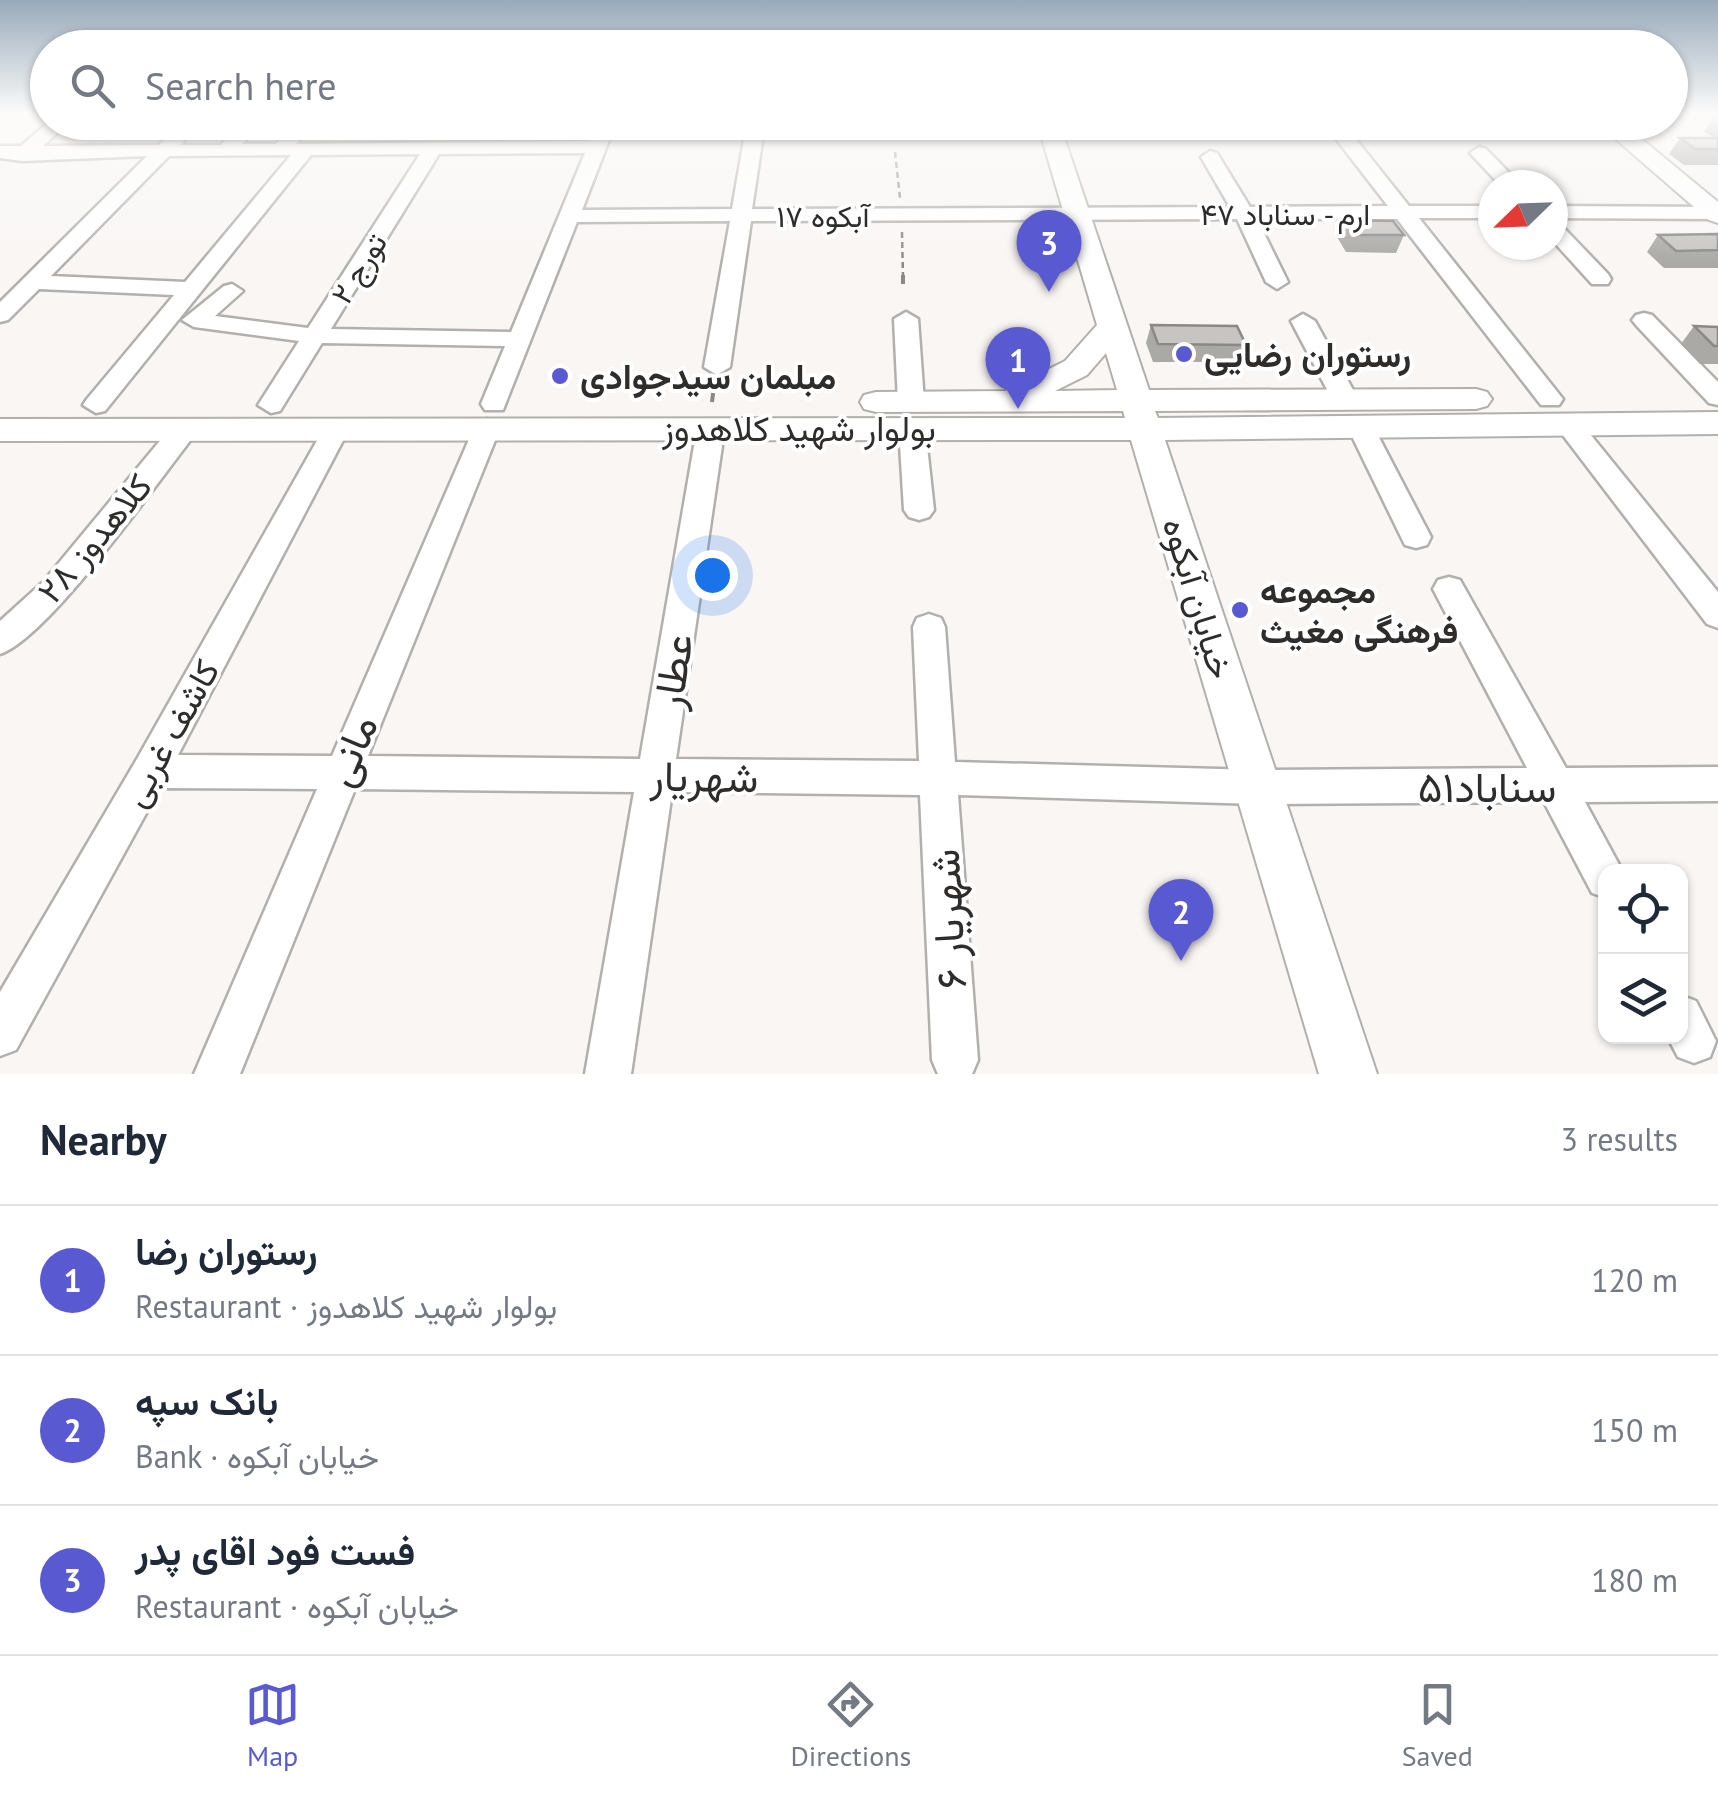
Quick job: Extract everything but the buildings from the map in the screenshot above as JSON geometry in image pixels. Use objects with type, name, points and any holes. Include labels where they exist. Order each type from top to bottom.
[{"type":"main road","name":"خیابان آبکوه","points":[[1062,164],[1348,1074]]},
{"type":"main road","points":[[1657,164],[1717,214]]},
{"type":"main road","points":[[1009,401],[1076,368],[1113,326]]},
{"type":"main road","name":"بولوار شهید کلاهدوز","points":[[1559,412],[1718,398]]},
{"type":"main road","name":"بولوار شهید کلاهدوز","points":[[912,415],[1009,401],[1142,416],[1559,412],[1718,424]]},
{"type":"main road","name":"بولوار شهید کلاهدوز","points":[[0,405],[271,404],[490,416],[912,415],[1080,428],[1142,416]]},
{"type":"main road","name":"بولوار شهید کلاهدوز","points":[[0,430],[336,429],[490,416]]},
{"type":"main road","points":[[1080,428],[1164,488]]},
{"type":"street","points":[[0,315],[151,164]]},
{"type":"street","points":[[96,405],[293,164]]},
{"type":"street","name":"تورج ۲","points":[[271,404],[421,164]]},
{"type":"street","name":"مانی","points":[[217,1074],[590,164]]},
{"type":"street","points":[[717,366],[749,164]]},
{"type":"street","points":[[1214,164],[1244,213],[1277,282]]},
{"type":"street","points":[[1365,164],[1718,615]]},
{"type":"street","name":"ارم - سناباد ۴۷","points":[[1078,214],[1478,212]]},
{"type":"street","points":[[1568,212],[1717,214]]},
{"type":"street","name":"آبکوه ۱۷","points":[[570,216],[1078,214]]},
{"type":"street","points":[[1568,244],[1600,279]]},
{"type":"street","points":[[0,286],[192,288]]},
{"type":"street","points":[[232,291],[194,320],[314,336],[520,340]]},
{"type":"street","points":[[906,318],[919,510]]},
{"type":"street","points":[[1644,320],[1718,398]]},
{"type":"street","points":[[1303,321],[1416,536]]},
{"type":"street","name":"کاشف غربی","points":[[0,1034],[150,771],[336,429]]},
{"type":"street","name":"کلاهدوز ۲۸","points":[[0,641],[54,590],[183,430]]},
{"type":"street","name":"عطار","points":[[608,1074],[708,446]]},
{"type":"street","points":[[1450,589],[1598,864]]},
{"type":"street","name":"شهریار ۶","points":[[929,626],[955,1060]]},
{"type":"street","name":"شهریار","points":[[150,771],[940,778],[1257,788]]},
{"type":"street","name":"سناباد۵۱","points":[[1257,788],[1718,784]]},
{"type":"path","points":[[896,164],[903,288]]},
{"type":"place","name":"فست فود اقای پدر","points":[[1049,292]]},
{"type":"place","name":"رستوران رضایی","points":[[1184,354]]},
{"type":"place","name":"مبلمان سیدجوادی","points":[[560,376]]},
{"type":"place","name":"رستوران رضا","points":[[1018,409]]},
{"type":"place","name":"مجموعه فرهنگی مغیث","points":[[1240,610]]},
{"type":"place","name":"بانک سپه","points":[[1181,961]]}]
